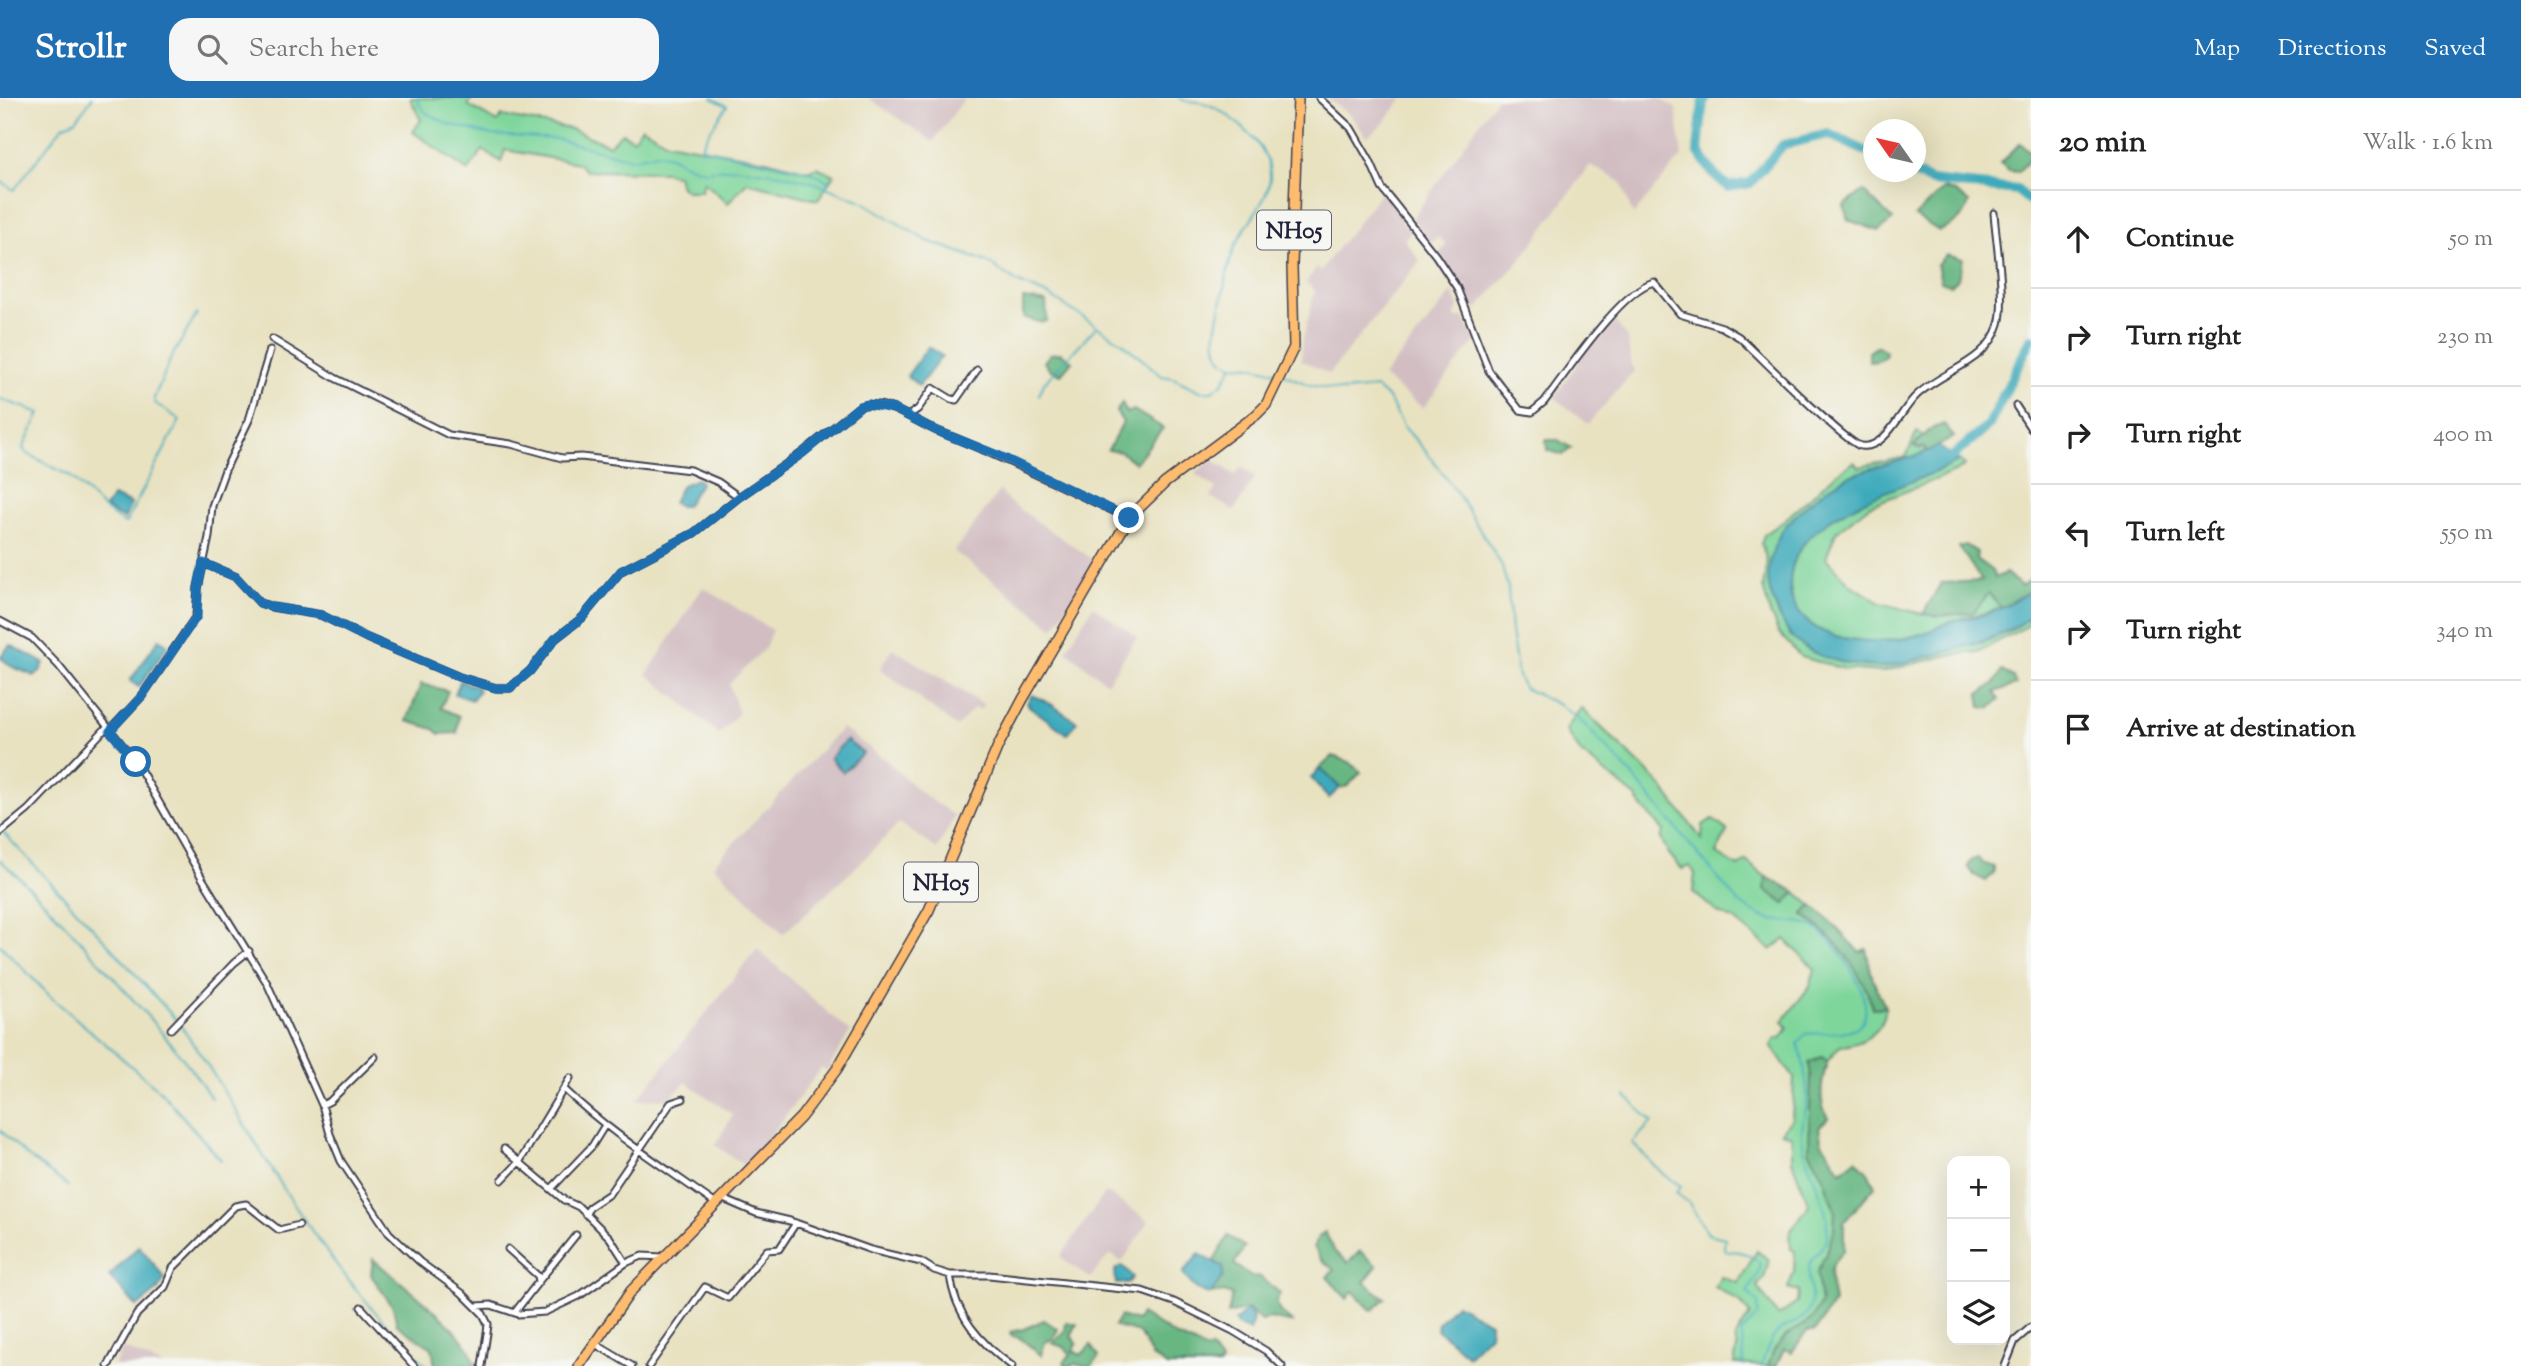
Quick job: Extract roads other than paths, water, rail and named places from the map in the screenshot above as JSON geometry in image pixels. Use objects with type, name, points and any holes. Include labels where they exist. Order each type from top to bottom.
[{"type":"main road","name":"NH05","points":[[579,1366],[631,1291],[801,1117],[837,1069],[929,910],[998,746],[1129,518],[1165,484],[1266,405],[1294,347],[1292,265],[1298,98]]},
{"type":"street","points":[[1319,98],[1351,128],[1382,188],[1436,256],[1457,288],[1489,371],[1520,410],[1532,412],[1544,402],[1617,310],[1638,289],[1654,282],[1680,314],[1721,327],[1739,337],[1837,429],[1857,445],[1868,447],[1886,435],[1915,396],[1946,373],[1982,354],[1999,326],[2003,306],[1994,213]]},
{"type":"street","points":[[272,339],[335,378],[449,435],[511,444],[562,458],[581,457],[690,470],[718,482],[739,497]]},
{"type":"street","points":[[0,833],[28,810],[142,696],[197,616],[198,588],[209,537],[212,506],[248,420],[270,350]]},
{"type":"street","points":[[908,416],[918,409],[933,388],[951,400],[956,400],[977,370]]},
{"type":"street","points":[[203,563],[236,577],[260,603],[321,615],[367,638],[459,677],[496,688],[510,688],[530,671],[555,639],[582,618],[621,571],[694,533],[739,497],[803,453],[860,406],[879,405],[894,409],[1129,518]]},
{"type":"street","points":[[2016,406],[2031,429]]},
{"type":"street","points":[[0,621],[32,638],[94,708],[136,762],[202,878],[267,984],[322,1105],[341,1161],[388,1233],[419,1262],[477,1306],[488,1324],[482,1366]]},
{"type":"street","points":[[171,1029],[248,951]]},
{"type":"street","points":[[322,1105],[330,1101],[375,1057]]},
{"type":"street","points":[[502,1180],[520,1161],[570,1078]]},
{"type":"street","points":[[564,1088],[605,1125],[719,1201],[796,1223],[871,1250],[921,1262],[950,1275],[1002,1276],[1142,1291],[1233,1331],[1266,1350],[1282,1366]]},
{"type":"street","points":[[585,1214],[591,1206],[609,1194],[671,1103],[683,1100]]},
{"type":"street","points":[[552,1188],[592,1146],[605,1125]]},
{"type":"street","points":[[504,1149],[564,1200],[579,1207],[610,1238],[625,1263]]},
{"type":"street","points":[[108,1366],[137,1314],[165,1287],[173,1268],[234,1206],[246,1204],[278,1230],[299,1225]]},
{"type":"street","points":[[649,1366],[705,1287],[728,1298],[767,1250],[779,1249],[796,1223]]},
{"type":"street","points":[[515,1312],[576,1235]]},
{"type":"street","points":[[508,1249],[538,1276],[539,1281]]},
{"type":"street","points":[[477,1306],[491,1305],[530,1314],[545,1311],[579,1296],[625,1263],[642,1256],[664,1257]]},
{"type":"street","points":[[950,1275],[956,1305],[968,1323],[984,1344],[1012,1366]]},
{"type":"street","points":[[361,1307],[414,1366]]},
{"type":"street","points":[[2005,1366],[2015,1341],[2031,1327]]},
{"type":"street","points":[[594,1343],[632,1366]]},
{"type":"water","points":[[928,347],[942,356],[919,386],[907,376]]},
{"type":"water","points":[[1938,446],[1960,461],[1849,509],[1810,537],[1796,556],[1790,578],[1794,604],[1816,628],[1845,638],[1877,641],[1909,638],[1952,621],[1992,612],[2031,590],[2031,617],[2006,632],[1979,642],[1885,667],[1835,661],[1813,653],[1795,640],[1784,626],[1769,589],[1771,559],[1782,530],[1808,504],[1839,481]]},
{"type":"water","points":[[697,479],[701,482],[686,506],[673,502],[682,485]]},
{"type":"water","points":[[113,496],[131,504],[124,519],[105,508]]},
{"type":"water","points":[[159,639],[168,645],[139,687],[130,681]]},
{"type":"water","points":[[10,645],[44,663],[35,676],[12,667],[0,657]]},
{"type":"water","points":[[460,681],[479,690],[472,700],[455,694]]},
{"type":"water","points":[[1032,695],[1077,722],[1067,734],[1029,706],[1027,703]]},
{"type":"water","points":[[846,740],[863,753],[843,772],[830,758]]},
{"type":"water","points":[[1320,768],[1340,788],[1329,798],[1311,778]]},
{"type":"water","points":[[139,1246],[165,1278],[157,1291],[137,1307],[109,1276]]},
{"type":"water","points":[[1199,1254],[1223,1267],[1223,1276],[1211,1294],[1195,1287],[1183,1273]]},
{"type":"water","points":[[1122,1266],[1133,1277],[1128,1283],[1116,1284],[1115,1270]]},
{"type":"water","points":[[1456,1304],[1490,1323],[1490,1334],[1468,1356],[1437,1329],[1438,1323]]},
{"type":"water","points":[[1248,1309],[1253,1318],[1250,1331],[1237,1325],[1235,1321]]},
{"type":"waterway","points":[[0,181],[14,190],[63,126],[76,120],[92,98]]},
{"type":"waterway","points":[[419,98],[418,103],[426,113],[448,124],[491,135],[557,139],[631,159],[658,153],[705,171],[736,168],[780,174],[815,183],[862,201],[925,240],[987,262],[1017,282],[1050,296],[1123,343],[1162,376],[1173,378],[1200,391],[1212,391],[1223,383],[1233,365],[1276,372]]},
{"type":"waterway","points":[[712,98],[727,106],[701,148],[808,171],[828,181],[826,187]]},
{"type":"waterway","points":[[1179,98],[1206,104],[1235,121],[1264,153],[1269,168],[1270,182],[1266,195],[1242,233],[1232,255],[1219,315],[1217,349],[1222,360],[1233,365]]},
{"type":"waterway","points":[[1706,98],[1703,102],[1698,151],[1712,172],[1728,187],[1750,183],[1783,145],[1828,134],[1863,150]]},
{"type":"waterway","points":[[1926,179],[2017,190],[2031,202]]},
{"type":"waterway","points":[[0,399],[40,413],[23,448],[26,453],[70,476],[104,509],[125,524],[180,420],[155,403],[154,398],[171,358],[197,314]]},
{"type":"waterway","points":[[1039,395],[1044,383],[1096,327]]},
{"type":"waterway","points":[[1940,463],[1947,461],[1989,425],[2031,339]]},
{"type":"waterway","points":[[1285,375],[1310,385],[1344,391],[1376,388],[1388,398],[1404,427],[1458,494],[1501,564],[1508,588],[1518,676],[1524,688],[1561,706],[1581,721],[1631,774],[1738,902],[1767,919],[1798,922],[1814,927],[1832,943],[1852,970],[1864,999],[1865,1012],[1862,1022],[1852,1030],[1805,1034],[1798,1043],[1807,1094],[1802,1129],[1804,1146],[1825,1210],[1827,1237],[1810,1264],[1811,1302],[1807,1313],[1774,1336],[1761,1366]]},
{"type":"waterway","points":[[0,829],[176,1020]]},
{"type":"waterway","points":[[0,860],[62,920],[144,1012],[211,1098]]},
{"type":"waterway","points":[[0,945],[51,997],[160,1091],[221,1160]]},
{"type":"waterway","points":[[181,1026],[315,1235],[376,1313],[427,1366]]},
{"type":"waterway","points":[[1626,1096],[1652,1122],[1632,1143],[1664,1175],[1681,1186],[1676,1193],[1689,1203],[1708,1234],[1725,1238],[1724,1248],[1728,1252],[1746,1254],[1760,1264],[1759,1273],[1747,1292],[1758,1303],[1758,1315],[1742,1332],[1744,1366]]},
{"type":"waterway","points":[[0,1130],[27,1156],[68,1186]]},
{"type":"waterway","points":[[2008,1352],[2012,1340],[2031,1324]]}]
